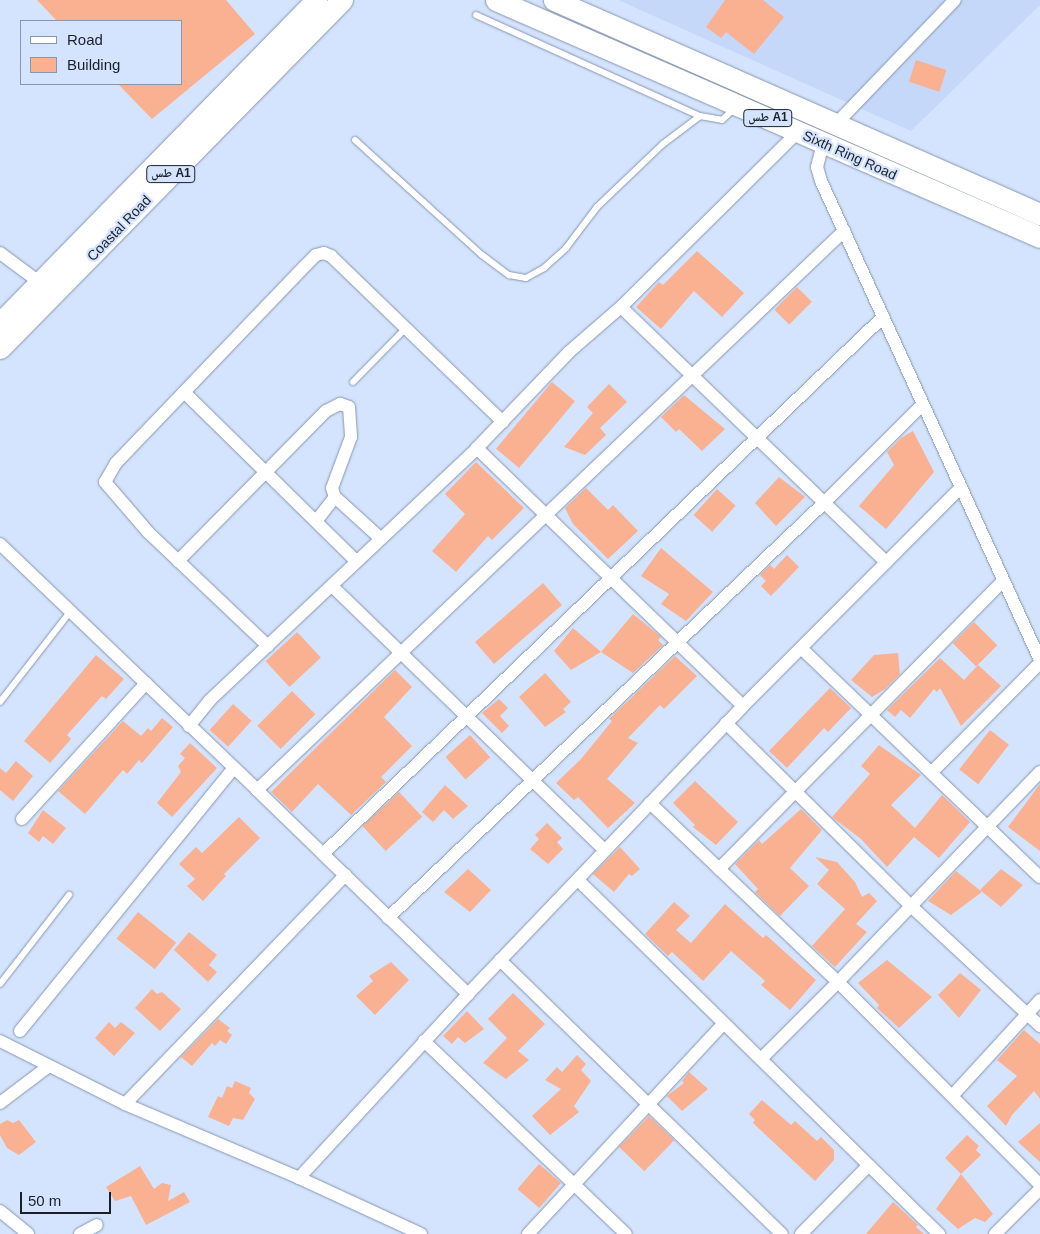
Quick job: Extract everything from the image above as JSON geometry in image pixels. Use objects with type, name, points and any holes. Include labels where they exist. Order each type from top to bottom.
[{"type":"highway","name":"Coastal Road","points":[[0,323],[316,0]]},
{"type":"highway","name":"Coastal Road","points":[[0,348],[342,0]]},
{"type":"highway","name":"Sixth Ring Road","points":[[496,0],[516,4],[798,132],[1040,237]]},
{"type":"highway","name":"Sixth Ring Road","points":[[554,0],[1040,214]]},
{"type":"street","points":[[835,125],[955,0]]},
{"type":"street","points":[[189,726],[210,700],[332,586],[355,560],[477,448],[569,352],[621,307],[798,132]]},
{"type":"street","points":[[823,143],[817,167],[882,318],[1040,661],[932,772]]},
{"type":"street","points":[[257,790],[844,231]]},
{"type":"street","points":[[0,253],[39,282]]},
{"type":"street","points":[[268,646],[136,520],[105,482],[116,463],[316,255],[324,253],[331,256],[503,422]]},
{"type":"street","points":[[621,307],[886,562]]},
{"type":"street","points":[[323,854],[468,719],[882,318]]},
{"type":"street","points":[[185,393],[317,520],[355,560]]},
{"type":"street","points":[[178,561],[326,412],[345,404],[352,416],[351,437],[332,488],[335,497],[380,538]]},
{"type":"street","points":[[388,918],[824,503],[922,405]]},
{"type":"street","points":[[477,448],[743,706]]},
{"type":"street","points":[[299,1178],[424,1041],[605,852],[650,802],[961,487]]},
{"type":"street","points":[[317,520],[335,497]]},
{"type":"street","points":[[0,544],[468,994]]},
{"type":"street","points":[[718,869],[1003,581]]},
{"type":"street","points":[[332,586],[605,852]]},
{"type":"street","points":[[801,648],[872,713],[1040,877]]},
{"type":"street","points":[[22,819],[146,683]]},
{"type":"street","points":[[726,723],[795,793],[912,906],[1040,1026]]},
{"type":"street","points":[[20,1030],[234,768]]},
{"type":"street","points":[[761,1059],[912,906],[1040,772]]},
{"type":"street","points":[[650,802],[838,982],[953,1095],[1040,1185]]},
{"type":"street","points":[[124,1104],[344,875]]},
{"type":"street","points":[[578,880],[723,1024],[761,1059],[867,1167],[939,1234]]},
{"type":"street","points":[[500,960],[782,1234]]},
{"type":"street","points":[[953,1095],[1040,1000]]},
{"type":"street","points":[[528,1234],[650,1105],[723,1024]]},
{"type":"street","points":[[0,1041],[124,1104],[299,1178],[421,1234]]},
{"type":"street","points":[[424,1041],[626,1234]]},
{"type":"street","points":[[0,1103],[49,1066]]},
{"type":"street","points":[[801,1234],[867,1167]]},
{"type":"street","points":[[995,1234],[1040,1189]]},
{"type":"street","points":[[0,1211],[28,1234]]},
{"type":"street","points":[[80,1234],[97,1225]]},
{"type":"lane","points":[[476,15],[700,116],[722,120],[737,104]]},
{"type":"lane","points":[[354,140],[482,255],[509,275],[526,278],[544,268],[566,248],[597,207],[663,144],[700,116]]},
{"type":"lane","points":[[353,382],[406,328]]},
{"type":"lane","points":[[0,702],[70,612]]},
{"type":"lane","points":[[0,984],[69,895]]},
{"type":"shaded area","points":[[618,0],[1040,0],[1040,5],[911,131]]},
{"type":"building","points":[[37,0],[226,0],[255,34],[152,119],[119,85],[182,85],[182,20],[56,20]]},
{"type":"building","points":[[725,0],[763,0],[784,17],[754,54],[726,32],[721,38],[706,27]]},
{"type":"building","points":[[916,60],[946,70],[939,92],[909,82]]},
{"type":"building","points":[[697,251],[744,293],[722,317],[694,291],[661,329],[636,307],[659,282],[663,285]]},
{"type":"building","points":[[797,287],[812,302],[789,324],[774,310]]},
{"type":"building","points":[[552,382],[575,401],[519,468],[496,449]]},
{"type":"building","points":[[609,384],[627,402],[600,428],[606,435],[585,455],[564,447],[593,413],[587,407]]},
{"type":"building","points":[[684,395],[725,429],[702,451],[679,429],[676,432],[661,417]]},
{"type":"building","points":[[913,431],[934,472],[886,529],[859,506],[894,465],[887,452],[901,438]]},
{"type":"building","points":[[476,462],[524,508],[492,540],[488,536],[456,572],[432,551],[465,514],[445,494]]},
{"type":"building","points":[[779,477],[805,497],[776,526],[755,503]]},
{"type":"building","points":[[586,488],[608,510],[613,505],[638,531],[608,559],[573,524],[565,508]]},
{"type":"building","points":[[717,489],[736,506],[712,532],[694,515]]},
{"type":"building","points":[[661,548],[713,592],[686,621],[661,604],[669,594],[641,576]]},
{"type":"building","points":[[787,555],[799,567],[771,596],[761,586],[766,581],[760,575],[770,565],[774,569]]},
{"type":"building","points":[[543,583],[562,605],[494,664],[475,642]]},
{"type":"building","points":[[633,614],[661,637],[658,640],[663,645],[633,673],[601,652]]},
{"type":"building","points":[[974,622],[997,645],[976,667],[953,643]]},
{"type":"building","points":[[573,628],[601,652],[571,670],[554,651]]},
{"type":"building","points":[[297,632],[321,658],[289,687],[266,661]]},
{"type":"building","points":[[898,653],[900,674],[885,689],[872,697],[851,680],[874,655]]},
{"type":"building","points":[[96,655],[124,679],[106,699],[102,696],[67,735],[71,739],[50,763],[24,741]]},
{"type":"building","points":[[675,656],[697,676],[664,709],[660,705],[628,738],[638,743],[607,779],[635,803],[608,828],[578,797],[574,800],[556,783],[581,759],[612,721],[609,719]]},
{"type":"building","points":[[940,658],[964,680],[978,665],[1001,686],[961,726],[940,688],[937,692],[934,689],[910,718],[901,710],[895,717],[887,710]]},
{"type":"building","points":[[395,670],[412,687],[384,717],[412,746],[381,777],[386,782],[351,815],[318,784],[292,812],[271,792]]},
{"type":"building","points":[[545,673],[571,702],[563,709],[566,712],[545,727],[519,697]]},
{"type":"building","points":[[830,688],[851,708],[828,732],[824,728],[787,768],[769,751]]},
{"type":"building","points":[[292,691],[315,714],[281,749],[257,726]]},
{"type":"building","points":[[499,699],[508,708],[500,716],[509,726],[502,733],[482,713]]},
{"type":"building","points":[[233,704],[252,721],[228,747],[210,730]]},
{"type":"building","points":[[162,718],[173,727],[142,763],[139,760],[127,774],[123,770],[85,814],[58,791],[123,721],[141,736],[148,728],[151,731]]},
{"type":"building","points":[[990,730],[1009,745],[978,784],[959,769]]},
{"type":"building","points":[[470,735],[490,757],[466,779],[445,757]]},
{"type":"building","points":[[190,743],[217,768],[172,817],[157,803],[181,772],[178,766],[185,758],[180,754]]},
{"type":"building","points":[[879,745],[921,775],[891,805],[915,828],[942,795],[970,822],[939,858],[914,837],[887,867],[861,839],[832,817],[870,774],[861,766]]},
{"type":"building","points":[[16,761],[33,776],[13,801],[0,790],[0,768],[6,773]]},
{"type":"building","points":[[695,781],[738,822],[716,845],[693,827],[695,825],[673,803]]},
{"type":"building","points":[[1040,784],[1040,851],[1008,827]]},
{"type":"building","points":[[445,785],[468,806],[453,819],[444,810],[433,822],[422,812]]},
{"type":"building","points":[[399,792],[422,817],[386,851],[362,826]]},
{"type":"building","points":[[801,809],[822,830],[790,868],[809,886],[780,916],[755,892],[758,889],[735,864],[759,840],[762,844]]},
{"type":"building","points":[[43,810],[66,828],[53,844],[43,836],[39,842],[28,833]]},
{"type":"building","points":[[239,817],[260,838],[224,874],[226,876],[203,901],[187,886],[195,879],[179,864],[196,847],[202,853]]},
{"type":"building","points":[[547,823],[562,838],[557,842],[563,849],[548,864],[530,849],[539,839],[535,835]]},
{"type":"building","points":[[620,847],[640,869],[632,876],[629,874],[614,892],[593,874]]},
{"type":"building","points":[[815,857],[837,862],[855,882],[862,897],[869,893],[877,901],[856,924],[867,932],[835,967],[812,946],[845,909],[817,884],[829,870]]},
{"type":"building","points":[[468,869],[491,890],[470,912],[444,892]]},
{"type":"building","points":[[1001,869],[1023,885],[1001,907],[980,890]]},
{"type":"building","points":[[956,871],[982,892],[951,915],[928,901]]},
{"type":"building","points":[[674,902],[690,916],[676,930],[691,943],[725,904],[763,938],[766,935],[816,980],[790,1010],[761,985],[765,981],[731,951],[703,981],[672,952],[668,956],[645,934]]},
{"type":"building","points":[[138,912],[176,943],[155,969],[117,938]]},
{"type":"building","points":[[189,932],[217,955],[209,965],[217,972],[208,982],[174,950]]},
{"type":"building","points":[[887,960],[932,997],[899,1028],[877,1008],[879,1005],[858,983]]},
{"type":"building","points":[[391,962],[409,980],[375,1015],[356,996],[373,981],[369,976]]},
{"type":"building","points":[[960,973],[981,990],[959,1018],[938,995]]},
{"type":"building","points":[[152,989],[157,994],[162,992],[181,1009],[160,1031],[135,1008]]},
{"type":"building","points":[[513,993],[545,1024],[518,1051],[529,1060],[506,1079],[483,1063],[507,1038],[488,1019]]},
{"type":"building","points":[[467,1011],[484,1029],[465,1043],[458,1037],[452,1044],[443,1036]]},
{"type":"building","points":[[218,1019],[230,1028],[227,1031],[232,1035],[226,1044],[220,1040],[215,1046],[212,1043],[192,1066],[181,1057]]},
{"type":"building","points":[[109,1022],[115,1028],[121,1022],[135,1033],[114,1056],[95,1038]]},
{"type":"building","points":[[1024,1030],[1040,1044],[1040,1099],[1034,1091],[1012,1115],[1006,1126],[987,1106],[1017,1076],[997,1060]]},
{"type":"building","points":[[577,1055],[586,1064],[581,1070],[591,1081],[574,1106],[579,1112],[550,1135],[532,1116],[561,1089],[545,1080],[557,1067],[562,1072]]},
{"type":"building","points":[[689,1072],[708,1089],[682,1111],[667,1096],[684,1083],[682,1081]]},
{"type":"building","points":[[235,1081],[251,1088],[249,1093],[255,1099],[243,1120],[233,1118],[229,1126],[208,1117],[218,1096],[222,1098],[227,1086],[232,1088]]},
{"type":"building","points":[[762,1100],[791,1125],[795,1121],[817,1141],[821,1137],[834,1150],[834,1160],[815,1181],[753,1123],[755,1120],[749,1114]]},
{"type":"building","points":[[649,1116],[674,1140],[644,1171],[619,1147]]},
{"type":"building","points":[[7,1120],[13,1123],[19,1120],[36,1142],[19,1155],[7,1148],[0,1135],[0,1124]]},
{"type":"building","points":[[1040,1123],[1040,1162],[1018,1142]]},
{"type":"building","points":[[967,1135],[979,1146],[976,1150],[981,1155],[961,1174],[945,1158]]},
{"type":"building","points":[[539,1164],[561,1183],[539,1208],[517,1189]]},
{"type":"building","points":[[140,1166],[154,1189],[162,1183],[171,1185],[168,1201],[184,1192],[190,1202],[146,1225],[131,1196],[115,1201],[106,1187]]},
{"type":"building","points":[[961,1174],[993,1214],[985,1222],[975,1218],[958,1229],[936,1209]]},
{"type":"building","points":[[893,1202],[918,1225],[916,1227],[924,1234],[866,1234]]}]
